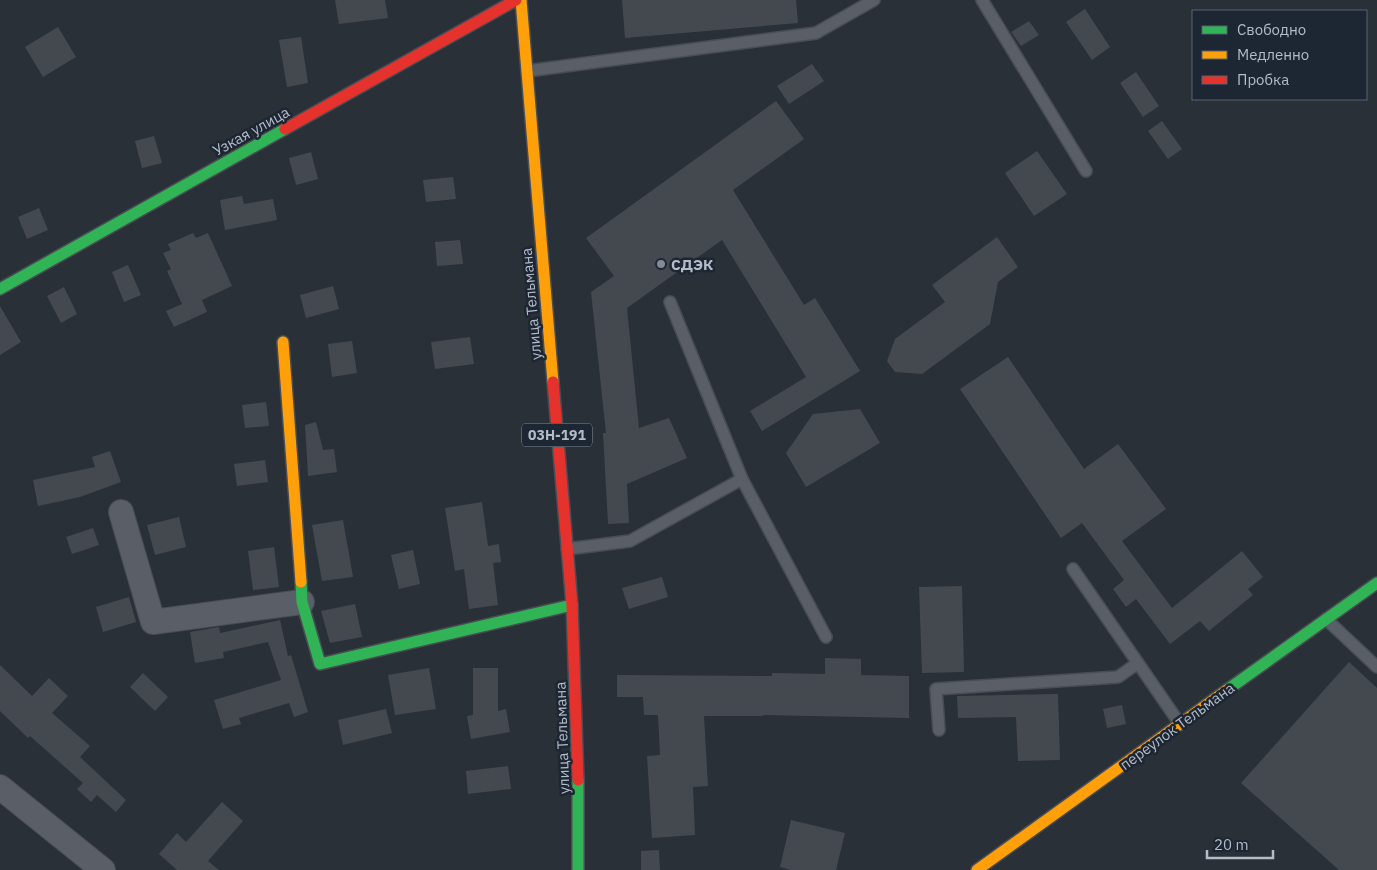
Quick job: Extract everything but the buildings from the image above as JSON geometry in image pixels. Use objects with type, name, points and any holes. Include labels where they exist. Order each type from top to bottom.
[{"type":"street","name":"Узкая улица","points":[[0,289],[516,0]]},
{"type":"street","name":"улица Тельмана","points":[[521,0],[572,605],[578,774],[578,870]]},
{"type":"street","points":[[283,342],[302,602],[320,664],[572,605]]},
{"type":"street","points":[[121,512],[153,622],[302,602]]},
{"type":"street","name":"переулок Тельмана","points":[[977,870],[1377,583]]},
{"type":"street","points":[[0,787],[103,870]]},
{"type":"lane","points":[[527,71],[816,34],[874,0]]},
{"type":"lane","points":[[982,0],[1086,171]]},
{"type":"lane","points":[[670,302],[742,479],[826,637]]},
{"type":"lane","points":[[567,549],[630,541],[742,479]]},
{"type":"lane","points":[[1073,569],[1180,724]]},
{"type":"lane","points":[[1326,619],[1377,666]]},
{"type":"lane","points":[[939,730],[936,689],[1118,677],[1138,663]]},
{"type":"traffic: fast","points":[[0,289],[285,129]]},
{"type":"traffic: fast","points":[[301,582],[302,602],[320,664],[572,605]]},
{"type":"traffic: fast","points":[[1227,690],[1377,583]]},
{"type":"traffic: fast","points":[[578,780],[578,870]]},
{"type":"traffic: slow","points":[[521,0],[553,382]]},
{"type":"traffic: slow","points":[[283,342],[301,582]]},
{"type":"traffic: slow","points":[[977,870],[1227,690]]},
{"type":"traffic: jam","points":[[285,129],[516,0]]},
{"type":"traffic: jam","points":[[553,382],[572,605],[578,780]]},
{"type":"place","name":"СДЭК","points":[[661,264]]}]
